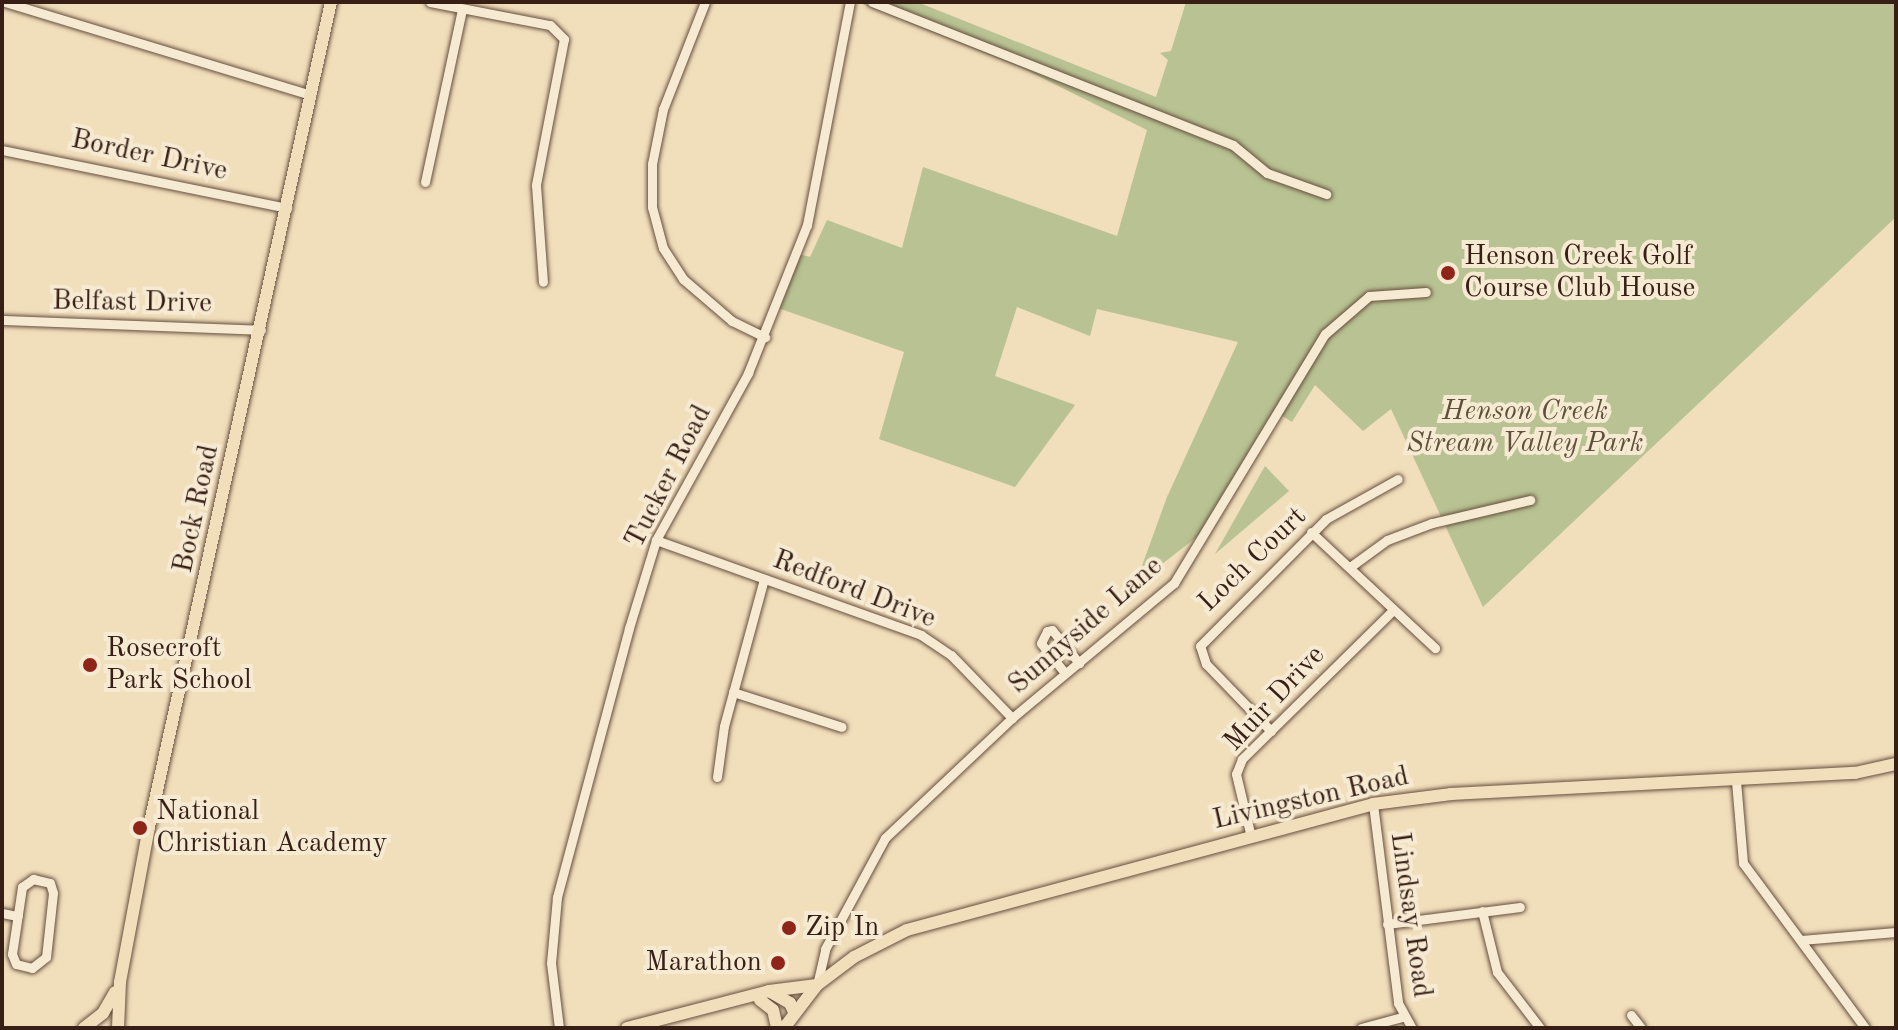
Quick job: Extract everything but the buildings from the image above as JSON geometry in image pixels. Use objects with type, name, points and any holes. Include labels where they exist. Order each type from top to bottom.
[{"type":"main road","name":"Bock Road","points":[[118,1028],[120,982],[149,827],[331,2]]},
{"type":"main road","name":"Livingston Road","points":[[784,1028],[817,985],[854,957],[907,930],[1373,804],[1451,794],[1855,773],[1896,764]]},
{"type":"main road","points":[[84,1028],[109,1005],[120,982]]},
{"type":"main road","points":[[627,1028],[817,985]]},
{"type":"main road","points":[[761,996],[790,1003],[794,1012]]},
{"type":"main road","points":[[761,996],[773,1010],[777,1028]]},
{"type":"street","points":[[5,2],[311,95]]},
{"type":"street","points":[[430,2],[550,25],[564,39],[536,185],[543,282]]},
{"type":"street","points":[[705,2],[663,109],[652,164],[652,207],[663,248],[683,279],[732,321],[765,337]]},
{"type":"street","name":"Tucker Road","points":[[559,1028],[551,953],[559,885],[656,540],[765,337],[807,225],[850,2]]},
{"type":"street","points":[[872,2],[1233,145],[1267,173],[1326,194]]},
{"type":"street","points":[[425,182],[462,9]]},
{"type":"street","name":"Border Drive","points":[[2,150],[287,208]]},
{"type":"street","name":"Sunnyside Lane","points":[[817,985],[826,947],[885,838],[1012,718],[1174,583],[1331,327],[1369,296],[1426,292]]},
{"type":"street","name":"Belfast Drive","points":[[2,320],[261,330]]},
{"type":"street","name":"Loch Court","points":[[1271,731],[1206,664],[1199,650],[1232,609],[1311,532],[1349,502],[1398,479]]},
{"type":"street","points":[[1350,567],[1387,540],[1432,523],[1530,500]]},
{"type":"street","points":[[1311,532],[1435,648]]},
{"type":"street","name":"Redford Drive","points":[[656,540],[927,638],[951,655],[1012,718]]},
{"type":"street","points":[[717,777],[733,692],[764,579]]},
{"type":"street","name":"Muir Drive","points":[[1251,837],[1236,774],[1242,759],[1393,610]]},
{"type":"street","points":[[1065,673],[1041,643],[1047,631],[1052,630],[1079,663]]},
{"type":"street","points":[[733,692],[842,727]]},
{"type":"street","points":[[1736,781],[1742,860],[1865,1028]]},
{"type":"street","name":"Lindsay Road","points":[[1373,804],[1402,1017],[1412,1028]]},
{"type":"street","points":[[24,882],[50,883],[53,893],[46,957],[39,967],[12,959],[18,916],[24,882]]},
{"type":"street","points":[[1387,924],[1520,907]]},
{"type":"street","points":[[1482,911],[1500,978],[1540,1028]]},
{"type":"street","points":[[2,913],[18,916]]},
{"type":"street","points":[[1801,940],[1896,932]]},
{"type":"street","points":[[1631,1015],[1641,1028]]},
{"type":"street","points":[[1361,1028],[1402,1017]]},
{"type":"green space","name":"Henson Creek Stream Valley Park","points":[[857,2],[917,2],[1156,97],[1168,60],[1160,53],[1171,51],[1186,2],[1896,2],[1896,217],[1483,607],[1391,409],[1363,431],[1315,385],[1292,422],[1279,414],[1211,526],[1135,585],[1167,497],[1238,342],[1097,309],[1090,336],[1017,307],[995,376],[1075,405],[1015,487],[879,439],[904,352],[775,307],[795,253],[810,257],[827,220],[902,248],[923,167],[1117,236],[1147,130],[1024,69]]},
{"type":"green space","points":[[1265,466],[1289,491],[1215,554]]},
{"type":"place","name":"Henson Creek Golf Course Club House","points":[[1448,273]]},
{"type":"place","name":"Rosecroft Park School","points":[[90,665]]},
{"type":"place","name":"National Christian Academy","points":[[140,828]]},
{"type":"place","name":"Zip In","points":[[789,928]]},
{"type":"place","name":"Marathon","points":[[778,963]]}]
